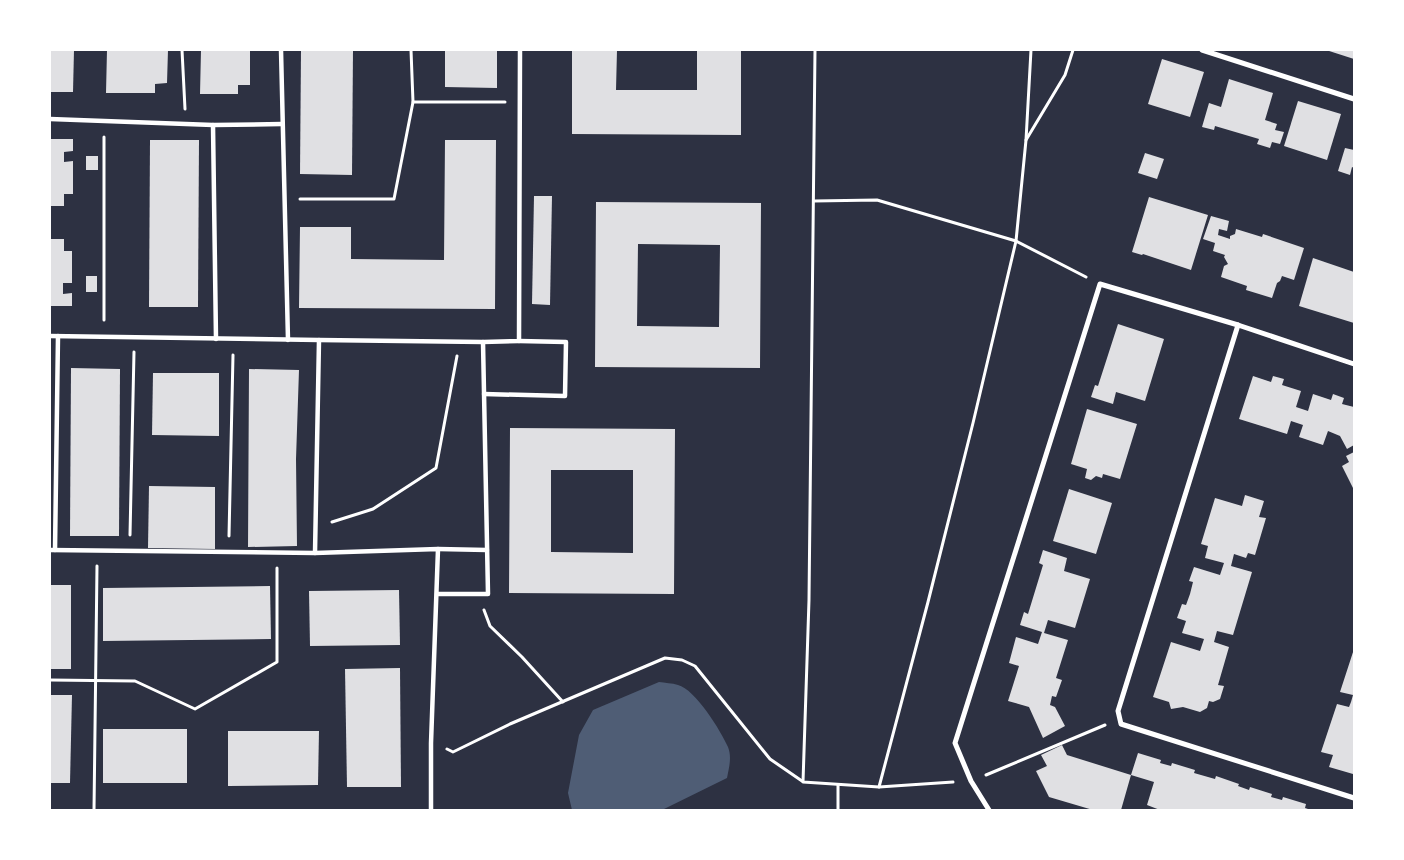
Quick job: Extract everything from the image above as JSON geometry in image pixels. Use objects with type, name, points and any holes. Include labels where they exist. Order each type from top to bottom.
[{"type":"street","points":[[281,50],[288,340]]},
{"type":"street","points":[[519,341],[520,50]]},
{"type":"street","points":[[1202,50],[1354,99]]},
{"type":"street","points":[[50,119],[213,125],[282,124]]},
{"type":"street","points":[[213,125],[216,339]]},
{"type":"street","points":[[989,810],[971,781],[955,743],[1100,284],[1238,325],[1354,364]]},
{"type":"street","points":[[1238,325],[1118,711],[1121,724],[1354,798]]},
{"type":"street","points":[[50,336],[566,342],[566,396],[484,394]]},
{"type":"street","points":[[58,336],[52,550],[276,553],[438,549],[486,550]]},
{"type":"street","points":[[315,553],[319,340]]},
{"type":"street","points":[[437,594],[488,594],[483,342]]},
{"type":"street","points":[[431,810],[431,743],[438,549]]},
{"type":"path","points":[[182,50],[185,124]]},
{"type":"path","points":[[284,198],[394,199],[413,102],[410,50]]},
{"type":"path","points":[[803,782],[809,600],[815,50]]},
{"type":"path","points":[[879,787],[971,433],[1016,241],[1026,140],[1031,50]]},
{"type":"path","points":[[1026,140],[1065,75],[1073,50]]},
{"type":"path","points":[[413,102],[520,101]]},
{"type":"path","points":[[103,121],[104,337]]},
{"type":"path","points":[[814,201],[878,200],[1016,241],[1100,284]]},
{"type":"path","points":[[130,551],[133,356],[135,338]]},
{"type":"path","points":[[229,552],[233,339]]},
{"type":"path","points":[[315,528],[373,509],[436,468],[460,342]]},
{"type":"path","points":[[94,810],[97,551]]},
{"type":"path","points":[[50,680],[135,681],[196,709],[277,662],[276,553]]},
{"type":"path","points":[[479,594],[490,626],[522,657],[563,702]]},
{"type":"path","points":[[431,743],[453,752],[510,724],[665,658],[682,660],[695,666],[770,759],[803,782],[879,787],[971,781],[1120,719]]},
{"type":"path","points":[[838,785],[838,810]]},
{"type":"water","points":[[659,682],[676,684],[685,688],[707,712],[728,747],[730,762],[727,778],[662,810],[572,810],[568,793],[579,735],[593,710]]},
{"type":"building","points":[[50,50],[74,50],[73,92],[50,92]]},
{"type":"building","points":[[107,50],[168,50],[167,83],[155,84],[155,93],[106,93]]},
{"type":"building","points":[[201,50],[250,50],[250,85],[238,85],[238,94],[200,94]]},
{"type":"building","points":[[301,50],[353,50],[352,175],[300,174]]},
{"type":"building","points":[[445,50],[497,50],[497,88],[445,87]]},
{"type":"building","points":[[572,50],[617,50],[616,90],[697,90],[697,50],[741,50],[741,135],[572,134]]},
{"type":"building","points":[[1326,50],[1354,50],[1354,59]]},
{"type":"building","points":[[1162,59],[1204,72],[1190,117],[1148,104]]},
{"type":"building","points":[[1229,79],[1273,93],[1265,120],[1277,124],[1275,130],[1284,132],[1280,144],[1272,142],[1270,148],[1257,144],[1259,139],[1215,126],[1214,130],[1202,127],[1209,103],[1221,107]]},
{"type":"building","points":[[1298,101],[1341,114],[1327,160],[1284,146]]},
{"type":"building","points":[[50,139],[73,139],[73,151],[64,152],[64,162],[73,161],[73,194],[64,194],[64,206],[50,206]]},
{"type":"building","points":[[150,140],[199,140],[198,307],[149,307]]},
{"type":"building","points":[[445,140],[496,140],[495,309],[299,308],[300,227],[351,227],[351,259],[444,260]]},
{"type":"building","points":[[1345,148],[1354,150],[1354,168],[1352,167],[1350,175],[1338,171]]},
{"type":"building","points":[[1145,153],[1164,159],[1157,179],[1138,173]]},
{"type":"building","points":[[86,156],[98,156],[98,170],[86,170]]},
{"type":"building","points":[[534,196],[552,196],[550,305],[532,304]]},
{"type":"building","points":[[1149,197],[1208,215],[1191,270],[1132,252]]},
{"type":"building","points":[[596,202],[761,203],[760,368],[595,367]],"holes":[[[638,244],[720,245],[719,327],[637,326]]]},
{"type":"building","points":[[1211,216],[1229,221],[1227,231],[1219,229],[1218,235],[1230,239],[1230,236],[1235,234],[1236,229],[1262,237],[1263,234],[1304,248],[1294,280],[1282,276],[1277,283],[1272,298],[1246,290],[1247,286],[1221,277],[1224,266],[1228,264],[1224,257],[1225,255],[1213,251],[1215,243],[1203,239]]},
{"type":"building","points":[[50,239],[64,239],[64,251],[72,251],[72,283],[63,283],[63,294],[72,293],[72,306],[50,306]]},
{"type":"building","points":[[1313,258],[1354,272],[1354,323],[1299,306]]},
{"type":"building","points":[[86,276],[97,276],[97,292],[86,292]]},
{"type":"building","points":[[1118,324],[1164,339],[1145,401],[1116,392],[1113,404],[1091,397],[1095,385],[1098,386]]},
{"type":"building","points":[[71,368],[120,369],[119,536],[70,536]]},
{"type":"building","points":[[249,369],[299,370],[296,459],[297,546],[248,547]]},
{"type":"building","points":[[153,373],[219,373],[219,436],[152,435]]},
{"type":"building","points":[[1253,376],[1271,382],[1273,376],[1284,379],[1282,385],[1301,391],[1296,407],[1308,411],[1313,394],[1331,400],[1333,394],[1344,398],[1342,404],[1354,407],[1354,445],[1347,449],[1340,436],[1328,431],[1323,445],[1299,437],[1303,425],[1291,421],[1287,434],[1239,419]]},
{"type":"building","points":[[1087,409],[1137,424],[1120,479],[1103,474],[1102,478],[1096,476],[1091,480],[1085,478],[1087,469],[1071,464]]},
{"type":"building","points":[[510,428],[675,429],[674,594],[509,593]],"holes":[[[551,470],[633,470],[633,553],[551,552]]]},
{"type":"building","points":[[1354,452],[1354,490],[1342,466],[1349,462],[1346,456]]},
{"type":"building","points":[[149,486],[215,487],[215,549],[148,548]]},
{"type":"building","points":[[1069,489],[1112,503],[1096,554],[1053,541]]},
{"type":"building","points":[[1245,495],[1264,501],[1259,517],[1266,518],[1255,555],[1248,553],[1246,558],[1234,554],[1231,566],[1252,572],[1233,635],[1217,631],[1214,642],[1229,647],[1218,685],[1224,686],[1220,699],[1213,702],[1209,701],[1207,708],[1200,712],[1183,707],[1171,709],[1169,702],[1153,697],[1171,642],[1200,651],[1204,639],[1182,633],[1186,621],[1177,618],[1182,604],[1186,605],[1190,594],[1193,582],[1189,581],[1194,567],[1220,575],[1224,563],[1205,558],[1208,546],[1201,544],[1215,498],[1242,506]]},
{"type":"building","points":[[1043,550],[1067,558],[1064,571],[1090,579],[1075,628],[1048,620],[1044,633],[1068,640],[1056,678],[1062,680],[1056,697],[1052,696],[1050,705],[1055,707],[1065,726],[1043,738],[1029,707],[1008,701],[1019,666],[1009,663],[1016,637],[1038,644],[1042,632],[1020,625],[1024,612],[1028,614],[1043,565],[1039,563]]},
{"type":"building","points":[[50,585],[71,585],[71,669],[50,669]]},
{"type":"building","points":[[270,586],[271,639],[103,641],[103,588]]},
{"type":"building","points":[[399,590],[400,645],[310,646],[309,591]]},
{"type":"building","points":[[1354,649],[1353,774],[1329,767],[1333,755],[1321,752],[1337,704],[1349,707],[1351,702],[1353,695],[1340,692]]},
{"type":"building","points":[[400,668],[401,787],[347,787],[345,669]]},
{"type":"building","points":[[50,695],[72,695],[70,783],[50,783]]},
{"type":"building","points":[[103,729],[187,729],[187,783],[103,783]]},
{"type":"building","points":[[228,731],[319,731],[318,785],[228,786]]},
{"type":"building","points":[[1062,745],[1067,755],[1131,775],[1121,810],[1093,810],[1049,797],[1036,771],[1047,766],[1041,755]]},
{"type":"building","points":[[1138,753],[1161,760],[1160,763],[1171,766],[1172,763],[1195,770],[1194,773],[1215,779],[1216,776],[1239,784],[1238,786],[1249,790],[1250,787],[1272,794],[1271,797],[1282,800],[1283,797],[1306,804],[1305,808],[1311,810],[1160,810],[1147,805],[1154,782],[1131,775]]}]
